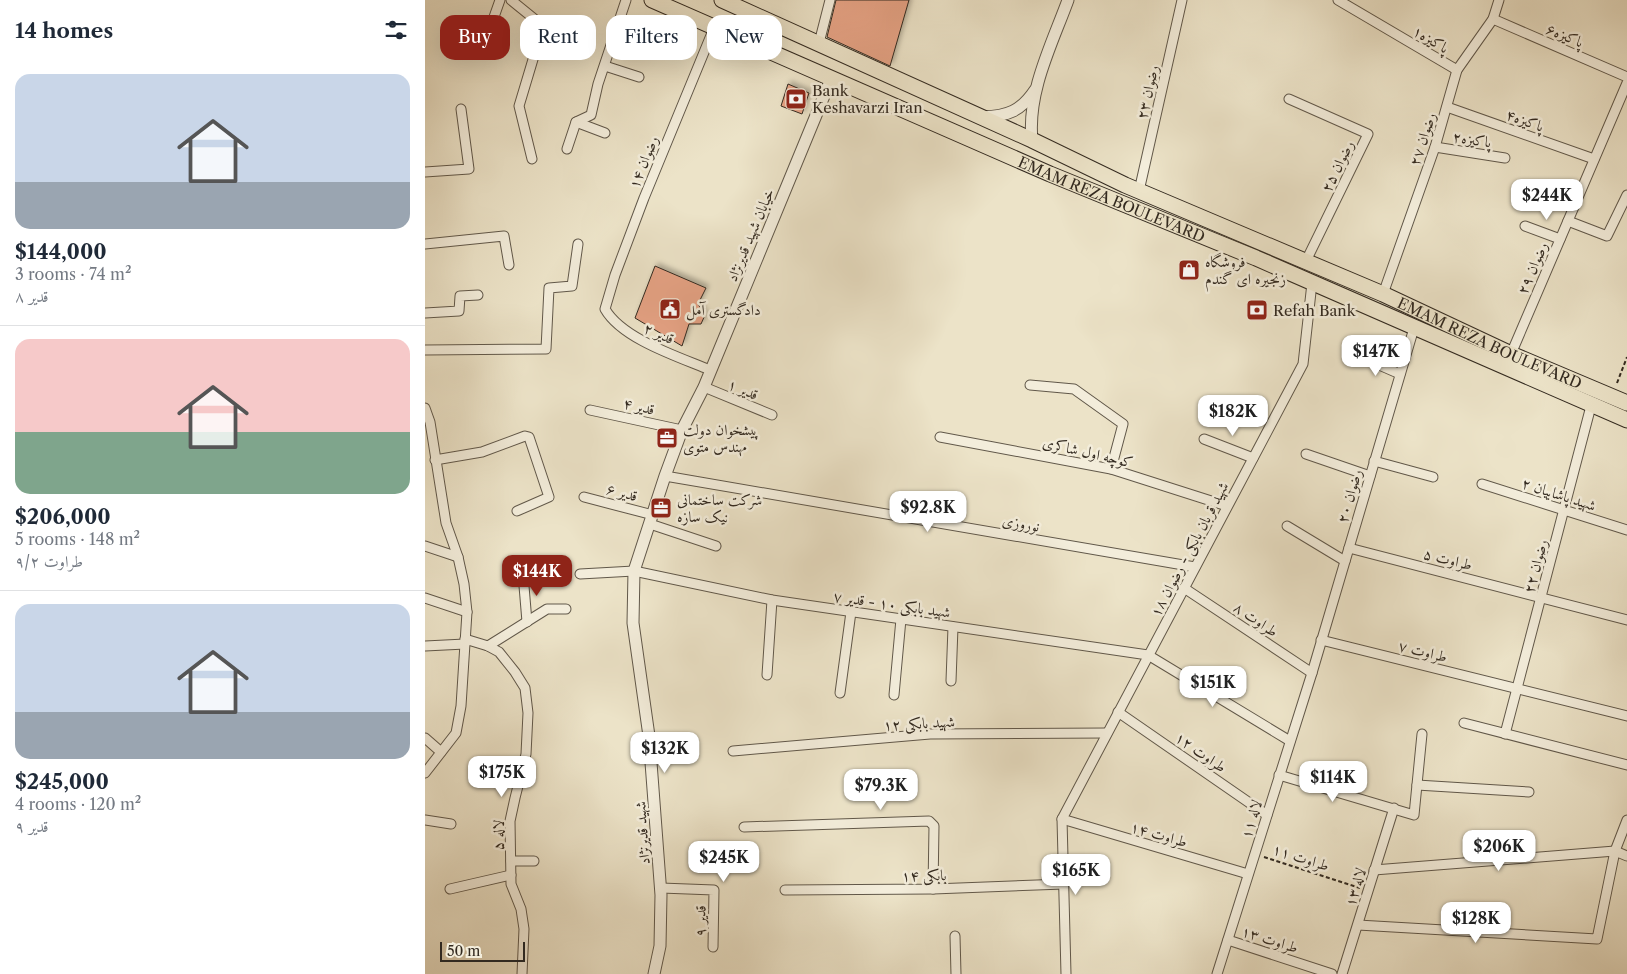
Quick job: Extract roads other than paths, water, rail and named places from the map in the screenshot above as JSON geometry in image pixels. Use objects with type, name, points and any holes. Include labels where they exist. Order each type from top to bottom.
[{"type":"main road","name":"EMAM REZA BOULEVARD","points":[[651,0],[707,24]]},
{"type":"main road","name":"EMAM REZA BOULEVARD","points":[[728,1],[1039,143],[1139,191],[1383,294],[1511,354],[1627,403]]},
{"type":"main road","name":"EMAM REZA BOULEVARD","points":[[782,57],[1037,168],[1256,258],[1591,406],[1627,420]]},
{"type":"main road","points":[[924,119],[935,96]]},
{"type":"main road","points":[[1037,168],[1039,143]]},
{"type":"street","points":[[495,15],[501,0]]},
{"type":"street","points":[[511,0],[543,26],[519,106],[532,159]]},
{"type":"street","points":[[567,150],[576,122],[591,115],[626,0]]},
{"type":"street","points":[[819,43],[830,0]]},
{"type":"street","points":[[1039,143],[1031,125],[1036,89],[1068,0]]},
{"type":"street","name":"رضوان ۲۳","points":[[1139,191],[1181,0]]},
{"type":"street","name":"پاکیزه۱","points":[[1338,0],[1457,70]]},
{"type":"street","points":[[1489,0],[1498,2]]},
{"type":"street","name":"رضوان ۲۷","points":[[1383,294],[1435,147],[1457,70],[1493,19],[1498,2]]},
{"type":"street","name":"پاکیزه۶","points":[[1493,19],[1627,76]]},
{"type":"street","name":"رضوان ۱۴","points":[[605,309],[615,275],[644,198],[707,47]]},
{"type":"street","points":[[605,66],[639,77]]},
{"type":"street","name":"خيابان شهيد قديرنژاد","points":[[634,571],[682,430],[704,387],[831,79]]},
{"type":"street","name":"رضوان ۲۹","points":[[1511,354],[1627,83]]},
{"type":"street","points":[[980,117],[995,116],[1017,110],[1025,104],[1036,89]]},
{"type":"street","name":"رضوان ۲۵","points":[[1289,99],[1368,134],[1306,261]]},
{"type":"street","name":"پاکیزه۴","points":[[1447,107],[1594,159]]},
{"type":"street","points":[[425,172],[469,169],[461,109]]},
{"type":"street","points":[[576,122],[605,133]]},
{"type":"street","name":"پاکیزه۲","points":[[1435,147],[1505,158]]},
{"type":"street","points":[[1568,221],[1607,236],[1627,195]]},
{"type":"street","points":[[1525,226],[1560,239]]},
{"type":"street","points":[[425,244],[504,236],[509,265]]},
{"type":"street","points":[[425,350],[546,349],[549,288],[572,286],[578,244]]},
{"type":"street","name":"شهید قربان بابکی - رضوان ۱۸","points":[[1062,819],[1303,364],[1312,283]]},
{"type":"street","points":[[425,313],[459,310],[460,296],[478,295]]},
{"type":"street","name":"قدیر ۲","points":[[605,309],[631,335],[710,370]]},
{"type":"street","name":"رضوان ۲۰","points":[[1312,673],[1414,328]]},
{"type":"street","points":[[1361,357],[1400,374]]},
{"type":"street","points":[[1030,385],[1074,389],[1123,424],[1111,469]]},
{"type":"street","name":"قدیر ۱","points":[[704,387],[772,416]]},
{"type":"street","name":"رضوان ۲۲","points":[[1505,734],[1591,406]]},
{"type":"street","points":[[425,408],[429,422],[429,439],[435,460],[445,523],[458,557],[464,584],[467,612],[461,706],[456,732],[425,773]]},
{"type":"street","name":"قدیر ۴","points":[[591,410],[682,430]]},
{"type":"street","points":[[435,460],[482,452],[525,436],[529,437],[549,497],[517,511]]},
{"type":"street","name":"کوچه اول شاکری","points":[[941,437],[1111,469],[1227,506]]},
{"type":"street","points":[[1204,439],[1253,458]]},
{"type":"street","points":[[1306,454],[1370,476]]},
{"type":"street","points":[[1374,461],[1433,477]]},
{"type":"street","name":"نوروزی","points":[[665,476],[1195,566]]},
{"type":"street","name":"شهید پاشاییان ۲","points":[[1482,484],[1627,530]]},
{"type":"street","name":"قدیر ۶","points":[[584,497],[652,519],[716,546]]},
{"type":"street","points":[[1287,526],[1345,561]]},
{"type":"street","points":[[425,546],[458,557]]},
{"type":"street","name":"طراوت ۵","points":[[1349,548],[1627,620]]},
{"type":"street","name":"شهید بابکی ۱۰ - قدیر ۷","points":[[580,574],[634,571],[772,600],[1148,655]]},
{"type":"street","name":"شهید قدیرنژاد","points":[[634,571],[633,623],[649,736],[661,888],[660,946],[654,974]]},
{"type":"street","points":[[523,574],[527,622]]},
{"type":"street","name":"طراوت ۸","points":[[1184,588],[1312,673]]},
{"type":"street","points":[[425,598],[467,612]]},
{"type":"street","points":[[767,675],[772,600]]},
{"type":"street","points":[[488,646],[547,609],[566,609]]},
{"type":"street","points":[[840,693],[851,612]]},
{"type":"street","points":[[894,694],[901,619]]},
{"type":"street","points":[[951,681],[953,627]]},
{"type":"street","name":"طراوت ۷","points":[[1321,640],[1627,716]]},
{"type":"street","name":"لاله ۵","points":[[425,646],[465,641],[488,646],[499,652],[525,688],[528,713],[526,754],[510,821],[511,884],[521,909],[524,929],[522,974]]},
{"type":"street","points":[[1148,655],[1290,741]]},
{"type":"street","name":"لاله ۱۱","points":[[1217,974],[1312,673]]},
{"type":"street","name":"طراوت ۱۲","points":[[1118,712],[1267,815]]},
{"type":"street","points":[[1464,723],[1627,765]]},
{"type":"street","name":"شهید بابکی ۱۲","points":[[733,751],[930,734],[1107,733]]},
{"type":"street","points":[[1279,775],[1414,815],[1422,734]]},
{"type":"street","points":[[425,738],[441,752]]},
{"type":"street","points":[[1417,785],[1529,792]]},
{"type":"street","name":"لاله ۱۳","points":[[1342,974],[1394,808]]},
{"type":"street","points":[[1062,819],[1066,974]]},
{"type":"street","name":"طراوت ۱۴","points":[[1062,819],[1249,874]]},
{"type":"street","points":[[425,820],[451,824]]},
{"type":"street","points":[[1357,925],[1597,939],[1615,851],[1627,820]]},
{"type":"street","points":[[744,827],[929,821],[934,826],[933,889]]},
{"type":"street","points":[[1375,870],[1615,851],[1627,856]]},
{"type":"street","points":[[511,861],[534,861]]},
{"type":"street","points":[[450,889],[511,875]]},
{"type":"street","name":"بابکی ۱۴","points":[[785,890],[933,889],[1064,884]]},
{"type":"street","name":"قدیر ۹","points":[[661,888],[714,890],[713,946]]},
{"type":"street","points":[[955,936],[956,974]]},
{"type":"street","name":"طراوت ۱۳","points":[[1228,940],[1332,974]]},
{"type":"place","name":"Bank Keshavarzi Iran","points":[[796,99]]},
{"type":"place","name":"فروشگاه زنجیره ای گندم","points":[[1189,270]]},
{"type":"place","name":"دادگستری آمل","points":[[670,309]]},
{"type":"place","name":"Refah Bank","points":[[1257,310]]},
{"type":"place","name":"پیشخوان دولت مهندس متوی","points":[[667,438]]},
{"type":"place","name":"شرکت ساختمانی نیک سازه","points":[[661,508]]}]
